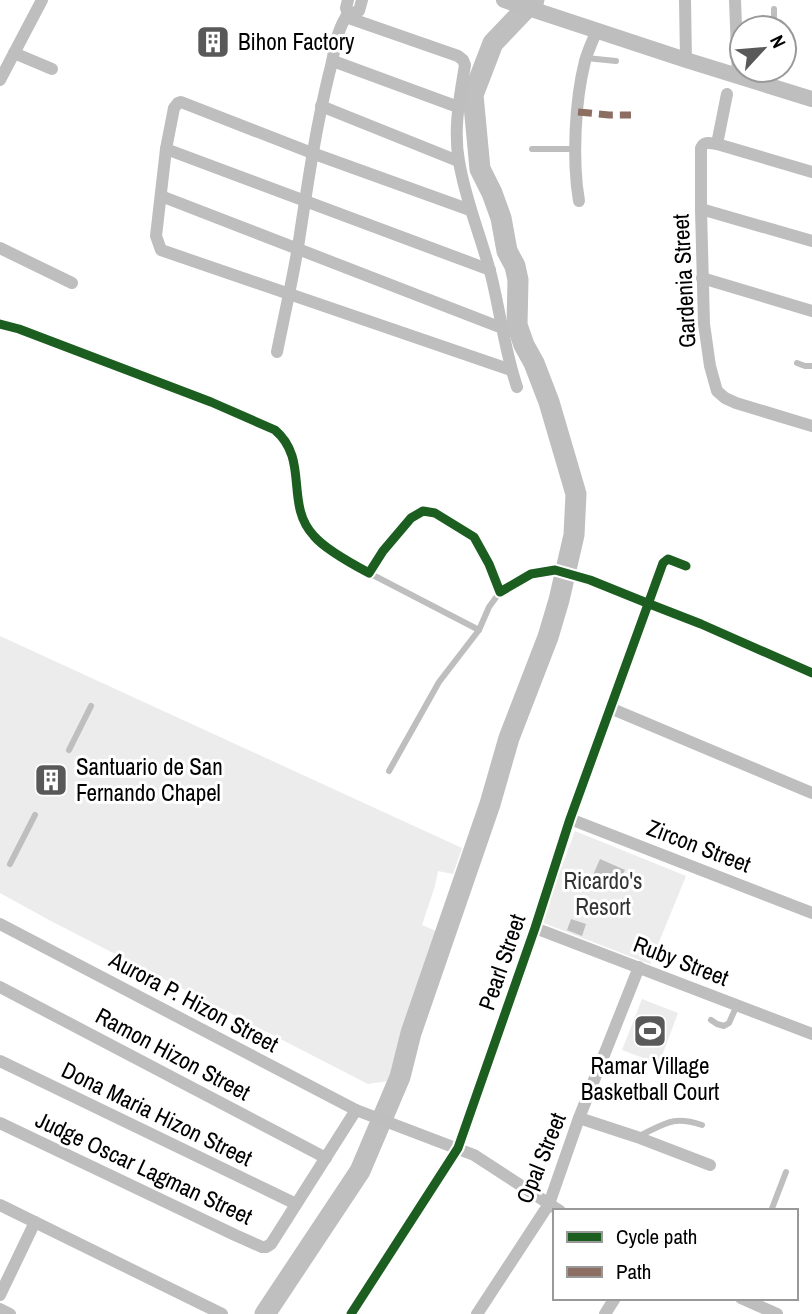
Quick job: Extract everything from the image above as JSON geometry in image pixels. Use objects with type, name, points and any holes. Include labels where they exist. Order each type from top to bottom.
[{"type":"street","points":[[0,80],[42,0]]},
{"type":"street","points":[[277,352],[321,106],[337,35],[347,16],[348,0]]},
{"type":"street","points":[[347,16],[359,11],[362,0]]},
{"type":"street","points":[[504,0],[728,74]]},
{"type":"street","points":[[685,0],[686,60]]},
{"type":"street","points":[[347,16],[463,60],[465,65],[458,107],[458,161],[470,210],[490,270],[517,387]]},
{"type":"street","points":[[579,201],[575,149],[581,83],[586,58],[597,30]]},
{"type":"street","points":[[14,53],[52,69]]},
{"type":"street","points":[[333,61],[458,107]]},
{"type":"street","points":[[760,84],[812,99]]},
{"type":"street","points":[[727,94],[717,144],[812,172]]},
{"type":"street","points":[[470,210],[181,102],[174,108],[166,149],[156,236],[161,250],[511,369]]},
{"type":"street","points":[[321,106],[458,161]]},
{"type":"street","name":"Gardenia Street","points":[[717,144],[708,143],[702,146],[701,209],[704,324],[710,366],[718,391],[736,403],[812,426]]},
{"type":"street","points":[[166,149],[490,270]]},
{"type":"street","points":[[161,196],[502,328]]},
{"type":"street","points":[[701,209],[812,241]]},
{"type":"street","points":[[0,248],[72,283]]},
{"type":"street","points":[[702,278],[812,311]]},
{"type":"street","points":[[0,324],[211,402],[275,430],[291,448],[295,462],[299,508],[306,525],[314,537],[369,573],[383,551],[411,518],[423,511],[435,513],[474,537],[500,592],[531,574],[555,570],[590,580],[701,624],[812,673]]},
{"type":"street","name":"Pearl Street","points":[[351,1314],[458,1148],[535,928],[570,818],[664,561],[671,560],[686,566]]},
{"type":"street","points":[[610,708],[812,793]]},
{"type":"street","name":"Zircon Street","points":[[570,818],[812,914]]},
{"type":"street","name":"Aurora P. Hizon Street","points":[[0,924],[356,1110],[458,1148],[491,1164],[555,1208]]},
{"type":"street","name":"Ruby Street","points":[[535,928],[812,1034]]},
{"type":"street","name":"Opal Street","points":[[555,1208],[579,1118],[639,967]]},
{"type":"street","name":"Ramon Hizon Street","points":[[0,987],[326,1158]]},
{"type":"street","name":"Dona Maria Hizon Street","points":[[0,1061],[296,1204]]},
{"type":"street","points":[[296,1204],[356,1110]]},
{"type":"street","points":[[579,1118],[710,1165]]},
{"type":"street","name":"Judge Oscar Lagman Street","points":[[0,1123],[261,1247],[271,1244],[296,1204]]},
{"type":"street","points":[[0,1205],[222,1314]]},
{"type":"street","name":"Opal Street","points":[[477,1314],[553,1211]]},
{"type":"street","points":[[0,1295],[34,1222]]},
{"type":"street","points":[[746,1300],[777,1314]]},
{"type":"street","points":[[0,1309],[10,1314]]},
{"type":"lane","points":[[774,9],[774,14]]},
{"type":"lane","points":[[586,58],[616,61]]},
{"type":"lane","points":[[773,84],[773,88]]},
{"type":"lane","points":[[532,149],[575,149]]},
{"type":"lane","points":[[797,363],[812,366]]},
{"type":"lane","points":[[369,573],[479,630]]},
{"type":"lane","points":[[389,771],[439,682],[479,630],[489,607],[500,592]]},
{"type":"lane","points":[[69,750],[91,706]]},
{"type":"lane","points":[[10,864],[35,815]]},
{"type":"lane","points":[[711,1020],[724,1026],[729,1023],[737,1005]]},
{"type":"lane","points":[[637,1137],[671,1120],[702,1125]]},
{"type":"lane","points":[[772,1209],[786,1172]]},
{"type":"green space","points":[[0,636],[462,848],[453,874],[438,871],[422,925],[436,931],[395,1080],[368,1084],[0,893]]},
{"type":"green space","name":"Ricardo's Resort","points":[[575,831],[686,876],[650,964],[541,922]]},
{"type":"green space","name":"Ramar Village Basketball Court","points":[[642,999],[678,1013],[659,1064],[622,1050]]},
{"type":"shaded area","points":[[600,859],[625,870],[617,886],[593,875]]},
{"type":"shaded area","points":[[571,919],[586,924],[582,936],[567,930]]},
{"type":"waterway","points":[[265,1314],[360,1171],[400,1077],[411,1033],[490,804],[509,738],[548,637],[574,535],[576,494],[549,402],[517,325],[518,280],[515,266],[507,251],[501,218],[480,169],[473,95],[493,43],[534,0]]},
{"type":"marked path","points":[[578,112],[631,115]]},
{"type":"cycle path","points":[[0,324],[211,402],[275,430],[292,455],[300,510],[305,523],[325,546],[369,573],[383,551],[411,518],[423,511],[435,513],[474,537],[500,592],[531,574],[555,570],[590,580],[701,624],[812,673]]},
{"type":"cycle path","points":[[351,1314],[458,1148],[570,819],[663,563],[668,559],[686,566]]},
{"type":"place","name":"Bihon Factory","points":[[213,42]]},
{"type":"place","name":"Santuario de San Fernando Chapel","points":[[51,780]]},
{"type":"place","name":"Ramar Village Basketball Court","points":[[650,1031]]}]
